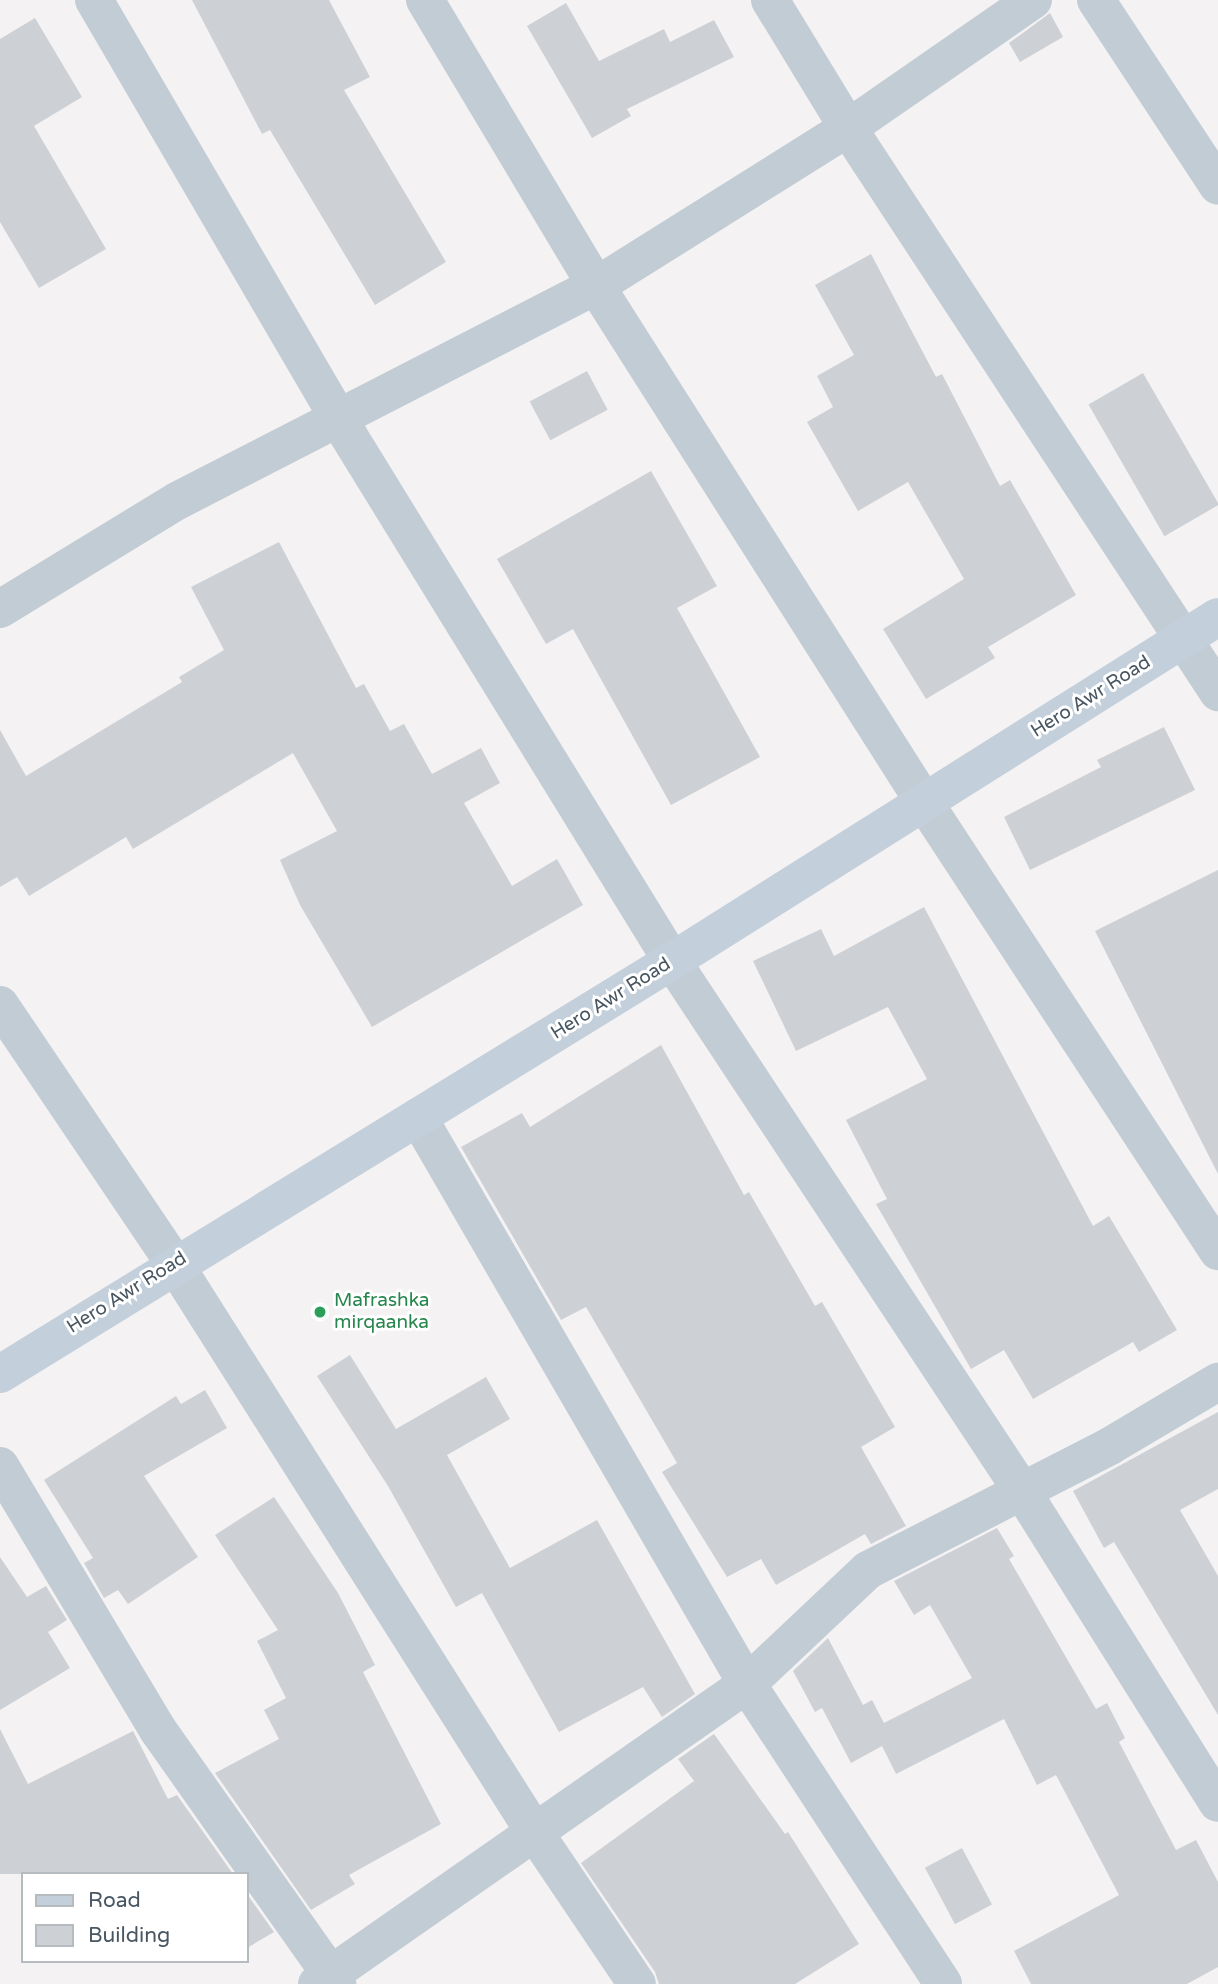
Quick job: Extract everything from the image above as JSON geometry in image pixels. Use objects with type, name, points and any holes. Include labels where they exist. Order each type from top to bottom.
[{"type":"main road","name":"Hero Awr Road","points":[[0,1374],[174,1263],[672,961],[1218,617]]},
{"type":"street","points":[[94,0],[340,420],[672,961],[1023,1491],[1218,1803]]},
{"type":"street","points":[[425,0],[596,286],[924,802],[1218,1251]]},
{"type":"street","points":[[770,0],[848,128],[1186,637],[1218,692]]},
{"type":"street","points":[[0,610],[177,501],[340,420],[596,286],[848,128],[1033,0]]},
{"type":"street","points":[[1096,0],[1218,186]]},
{"type":"street","points":[[0,1004],[174,1263],[535,1833],[637,1984]]},
{"type":"street","points":[[418,1117],[747,1684],[943,1984]]},
{"type":"street","points":[[0,1466],[158,1730],[328,1981],[747,1684],[867,1570],[1110,1446],[1218,1382]]},
{"type":"building","points":[[192,0],[329,0],[370,77],[344,90],[446,262],[375,305],[270,130],[262,134]]},
{"type":"building","points":[[566,3],[599,61],[664,29],[670,42],[714,20],[734,57],[627,109],[631,116],[592,138],[527,26]]},
{"type":"building","points":[[1050,13],[1063,37],[1020,62],[1009,43]]},
{"type":"building","points":[[35,18],[82,97],[34,126],[106,249],[39,288],[0,222],[0,39]]},
{"type":"building","points":[[871,254],[936,377],[942,374],[1000,486],[1010,480],[1076,595],[988,647],[995,658],[926,699],[883,629],[964,579],[908,482],[858,511],[807,422],[833,407],[817,376],[854,355],[815,285]]},
{"type":"building","points":[[587,371],[608,410],[550,440],[530,402]]},
{"type":"building","points":[[1143,373],[1218,503],[1164,536],[1088,405]]},
{"type":"building","points":[[651,471],[717,586],[677,608],[760,757],[671,805],[573,629],[546,644],[497,559]]},
{"type":"building","points":[[279,542],[356,688],[364,684],[390,731],[404,724],[432,774],[481,748],[500,783],[464,803],[512,886],[557,859],[583,905],[372,1027],[300,905],[280,860],[337,831],[293,753],[133,849],[126,837],[29,896],[17,877],[0,887],[0,730],[26,776],[182,682],[179,677],[224,650],[191,587]]},
{"type":"building","points":[[1164,727],[1195,790],[1030,870],[1004,817],[1101,767],[1097,760]]},
{"type":"building","points":[[1218,870],[1218,1174],[1095,931]]},
{"type":"building","points":[[924,907],[1093,1226],[1109,1216],[1177,1330],[1139,1352],[1133,1342],[1033,1399],[1004,1350],[971,1369],[876,1204],[887,1199],[846,1120],[927,1079],[888,1007],[796,1051],[753,961],[821,929],[834,956]]},
{"type":"building","points":[[661,1045],[744,1195],[749,1192],[815,1306],[822,1302],[895,1427],[861,1447],[906,1526],[871,1544],[865,1534],[776,1585],[761,1559],[727,1577],[662,1472],[677,1463],[586,1307],[561,1320],[461,1147],[522,1113],[530,1127]]},
{"type":"building","points":[[350,1355],[396,1429],[486,1377],[510,1419],[447,1455],[510,1568],[597,1520],[695,1694],[662,1717],[643,1687],[559,1732],[482,1593],[456,1607],[388,1486],[317,1376]]},
{"type":"building","points":[[205,1390],[227,1428],[144,1476],[198,1557],[128,1604],[118,1590],[104,1598],[84,1563],[93,1558],[44,1480],[176,1396],[181,1404]]},
{"type":"building","points":[[1218,1412],[1218,1489],[1180,1510],[1218,1576],[1218,1715],[1114,1542],[1104,1548],[1073,1491]]},
{"type":"building","points":[[274,1497],[338,1593],[375,1665],[363,1672],[441,1824],[349,1875],[355,1884],[311,1910],[215,1773],[279,1739],[264,1710],[286,1698],[257,1641],[278,1630],[215,1535]]},
{"type":"building","points":[[997,1528],[1014,1556],[1009,1559],[1096,1709],[1107,1703],[1125,1738],[1119,1742],[1176,1850],[1196,1840],[1218,1882],[1218,1967],[1187,1984],[1031,1984],[1014,1951],[1119,1895],[1056,1775],[1037,1785],[1004,1719],[896,1774],[882,1746],[851,1763],[822,1708],[815,1712],[793,1671],[828,1638],[863,1705],[872,1700],[884,1723],[972,1678],[930,1605],[914,1615],[894,1581]]},
{"type":"building","points":[[0,1557],[27,1597],[46,1586],[67,1620],[48,1632],[70,1668],[0,1710]]},
{"type":"building","points":[[0,1729],[28,1784],[133,1731],[168,1799],[177,1795],[232,1872],[21,1872],[0,1874]]},
{"type":"building","points":[[714,1734],[785,1834],[788,1832],[859,1944],[795,1984],[659,1984],[655,1972],[581,1863],[694,1781],[678,1759]]},
{"type":"building","points":[[962,1848],[992,1905],[955,1924],[925,1868]]},
{"type":"building","points":[[248,1895],[274,1932],[248,1947]]},
{"type":"place","name":"Mafrashka mirqaanka","points":[[320,1312]]}]
